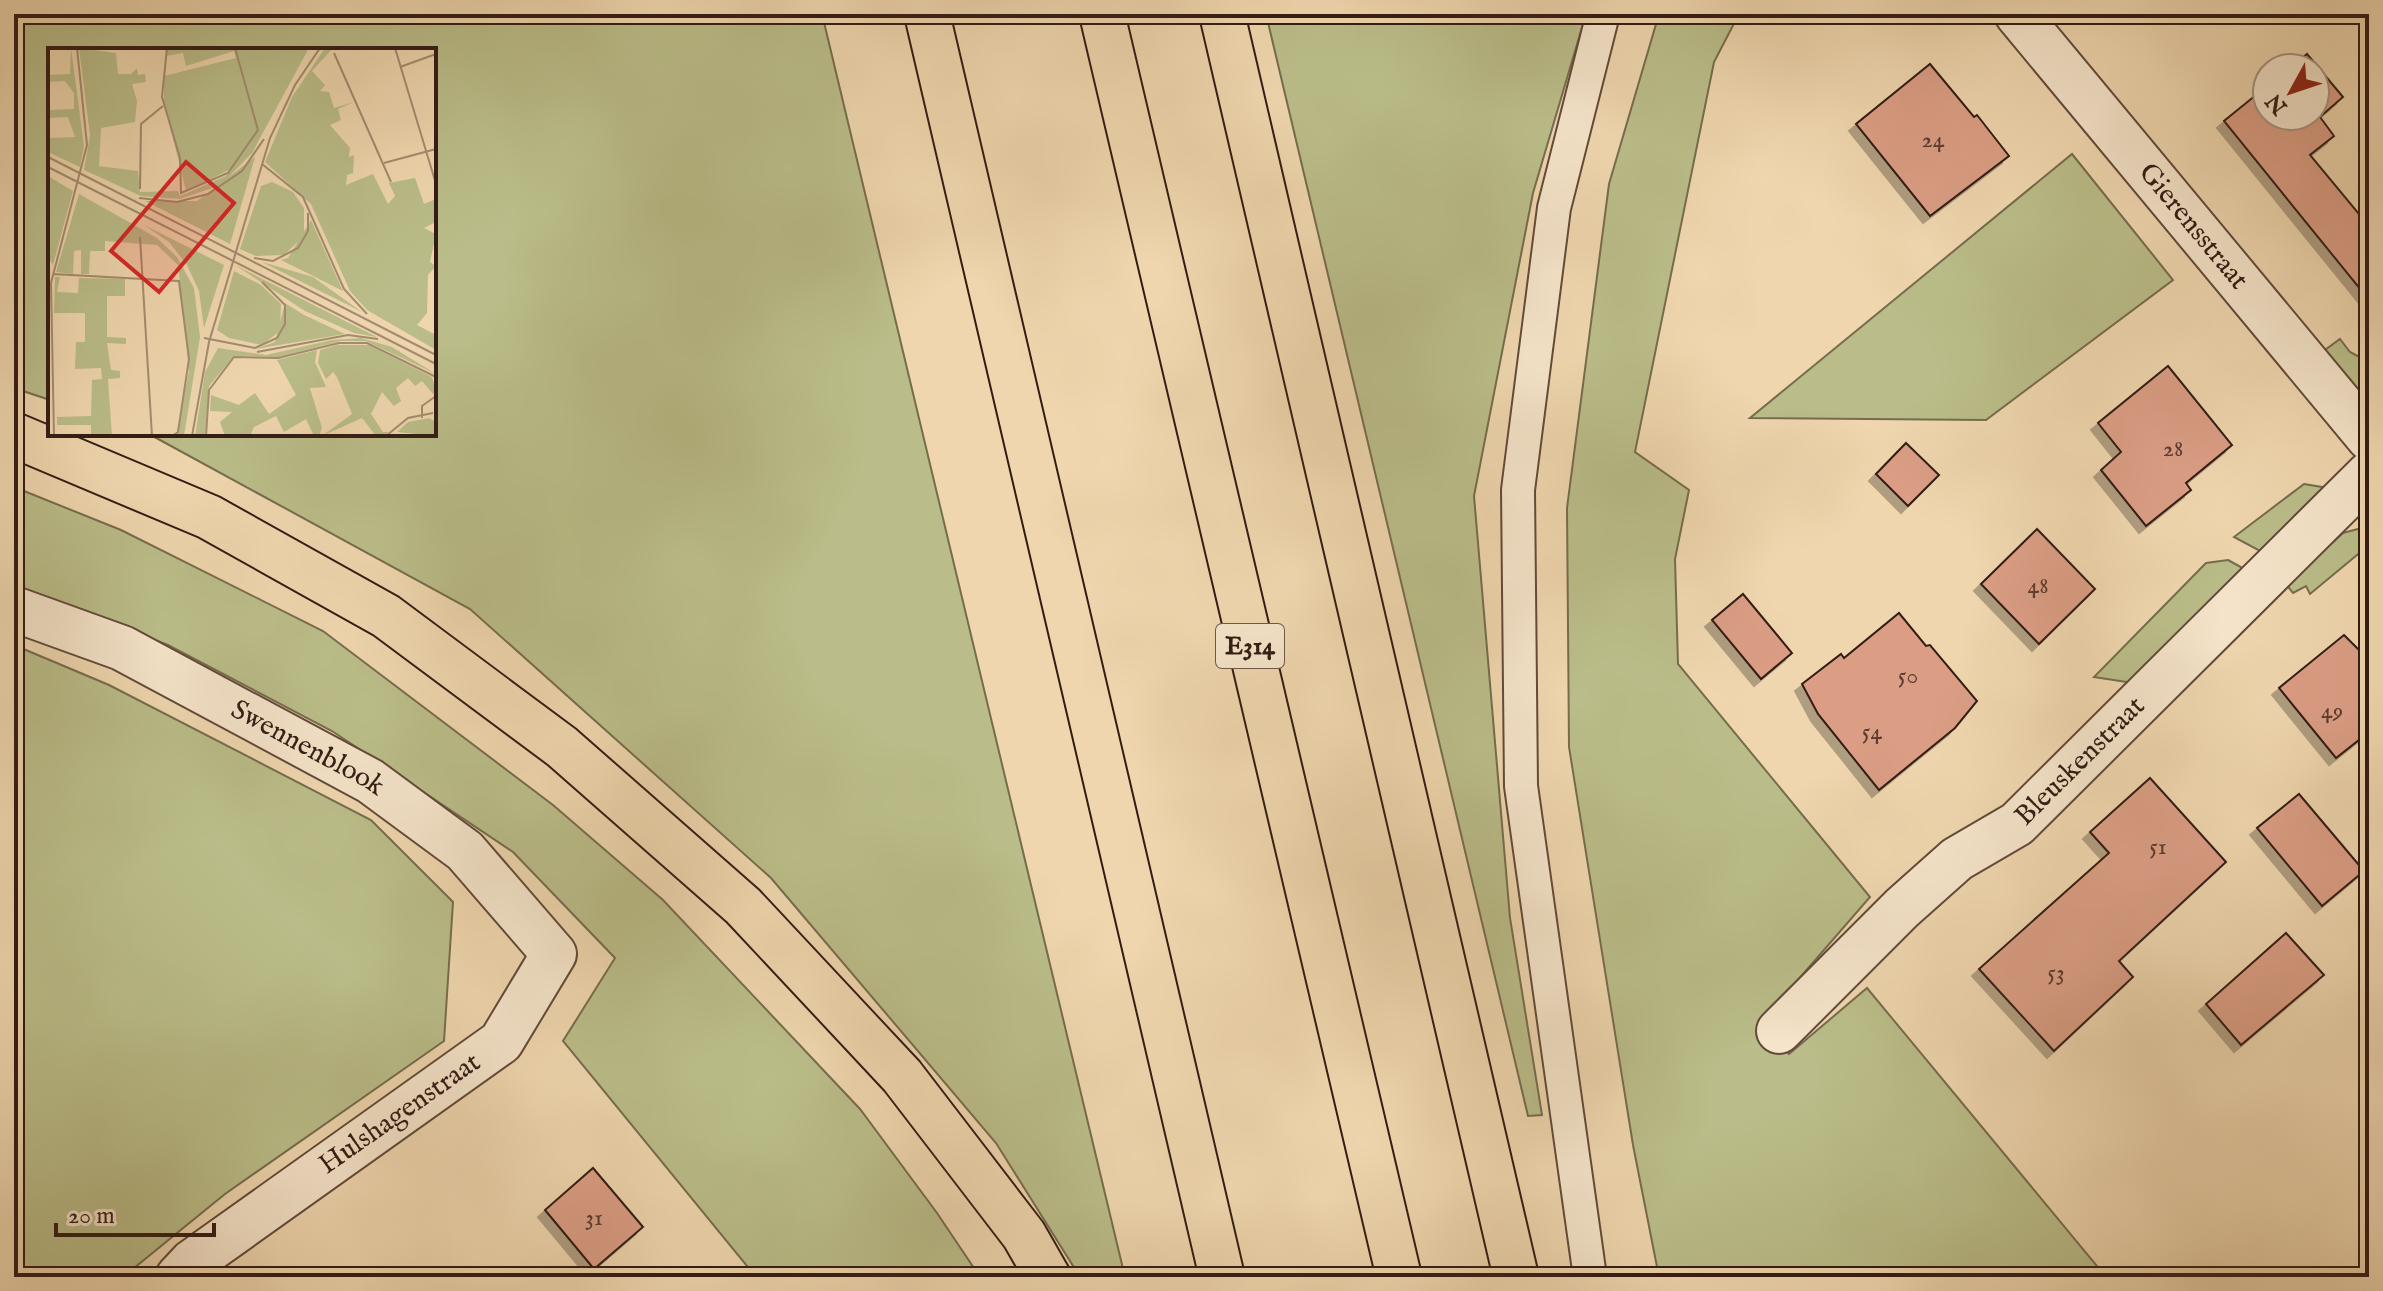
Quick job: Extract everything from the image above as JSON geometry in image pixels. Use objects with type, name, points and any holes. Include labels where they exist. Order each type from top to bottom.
[{"type":"highway","points":[[927,14],[1222,1277]]},
{"type":"highway","name":"E314","points":[[1102,14],[1399,1277]]},
{"type":"highway","points":[[1222,14],[1516,1277]]},
{"type":"highway","points":[[14,435],[209,517],[386,616],[562,747],[743,906],[902,1076],[1024,1235],[1048,1277]]},
{"type":"street","name":"Gierensstraat","points":[[2017,14],[2369,438]]},
{"type":"street","name":"Bleuskenstraat","points":[[1779,1031],[1902,908],[1957,859],[2017,824],[2369,474]]},
{"type":"street","name":"Swennenblook","points":[[14,609],[122,648],[370,781],[465,851],[554,954]]},
{"type":"street","name":"Hulshagenstraat","points":[[178,1277],[192,1262],[501,1042],[554,954]]},
{"type":"lane","points":[[1590,1277],[1521,786],[1518,490],[1554,208],[1603,14]]},
{"type":"green space","points":[[14,14],[822,14],[1125,1277],[1080,1277],[996,1143],[771,878],[470,609],[153,436],[436,436],[436,48],[48,48],[48,399],[14,388]]},
{"type":"green space","points":[[1266,14],[1586,14],[1533,193],[1474,496],[1510,918],[1542,1115],[1528,1116]]},
{"type":"green space","points":[[1659,14],[1739,14],[1714,62],[1635,452],[1689,490],[1675,559],[1678,664],[1870,897],[1764,1019],[1789,1054],[1867,988],[2106,1277],[1659,1277],[1633,1145],[1569,747],[1567,508],[1609,184]]},
{"type":"green space","points":[[2072,154],[2173,280],[1986,420],[1750,418]]},
{"type":"green space","points":[[2340,339],[2350,352],[2369,362],[2369,393],[2357,390],[2318,355]]},
{"type":"green space","points":[[2304,484],[2328,488],[2270,547],[2260,551],[2234,537]]},
{"type":"green space","points":[[14,487],[121,530],[323,631],[553,805],[663,900],[860,1109],[980,1277],[756,1277],[563,1041],[615,958],[513,852],[332,731],[168,645],[14,586]]},
{"type":"green space","points":[[2369,526],[2369,545],[2310,594],[2306,586],[2293,593],[2286,584],[2343,533]]},
{"type":"green space","points":[[2228,560],[2248,571],[2133,683],[2094,677],[2206,563]]},
{"type":"green space","points":[[14,645],[109,685],[371,820],[453,902],[444,1041],[225,1194],[123,1277],[14,1277]]},
{"type":"building","points":[[1930,64],[1974,117],[1977,115],[2009,156],[1930,216],[1856,124]]},
{"type":"building","points":[[2331,83],[2343,97],[2331,107]]},
{"type":"building","points":[[2251,99],[2251,132],[2331,132],[2334,136],[2310,155],[2369,226],[2369,300],[2224,121]]},
{"type":"building","points":[[2168,366],[2232,445],[2186,483],[2191,490],[2146,526],[2101,470],[2121,452],[2098,423]]},
{"type":"building","points":[[1906,443],[1939,475],[1908,506],[1876,474]]},
{"type":"building","points":[[2037,529],[2095,589],[2039,644],[1981,584]]},
{"type":"building","points":[[1743,594],[1792,653],[1761,679],[1712,620]]},
{"type":"building","points":[[1899,613],[1977,701],[1955,728],[1879,790],[1818,714],[1802,684],[1841,654],[1844,658]]},
{"type":"building","points":[[2344,635],[2369,660],[2369,732],[2336,758],[2279,688]]},
{"type":"building","points":[[2150,778],[2226,862],[2119,961],[2133,977],[2054,1051],[1979,969],[2109,853],[2090,832]]},
{"type":"building","points":[[2299,794],[2364,871],[2322,906],[2257,828]]},
{"type":"building","points":[[2286,933],[2324,975],[2241,1045],[2206,1004]]},
{"type":"building","points":[[593,1168],[643,1227],[594,1269],[545,1210]]}]
